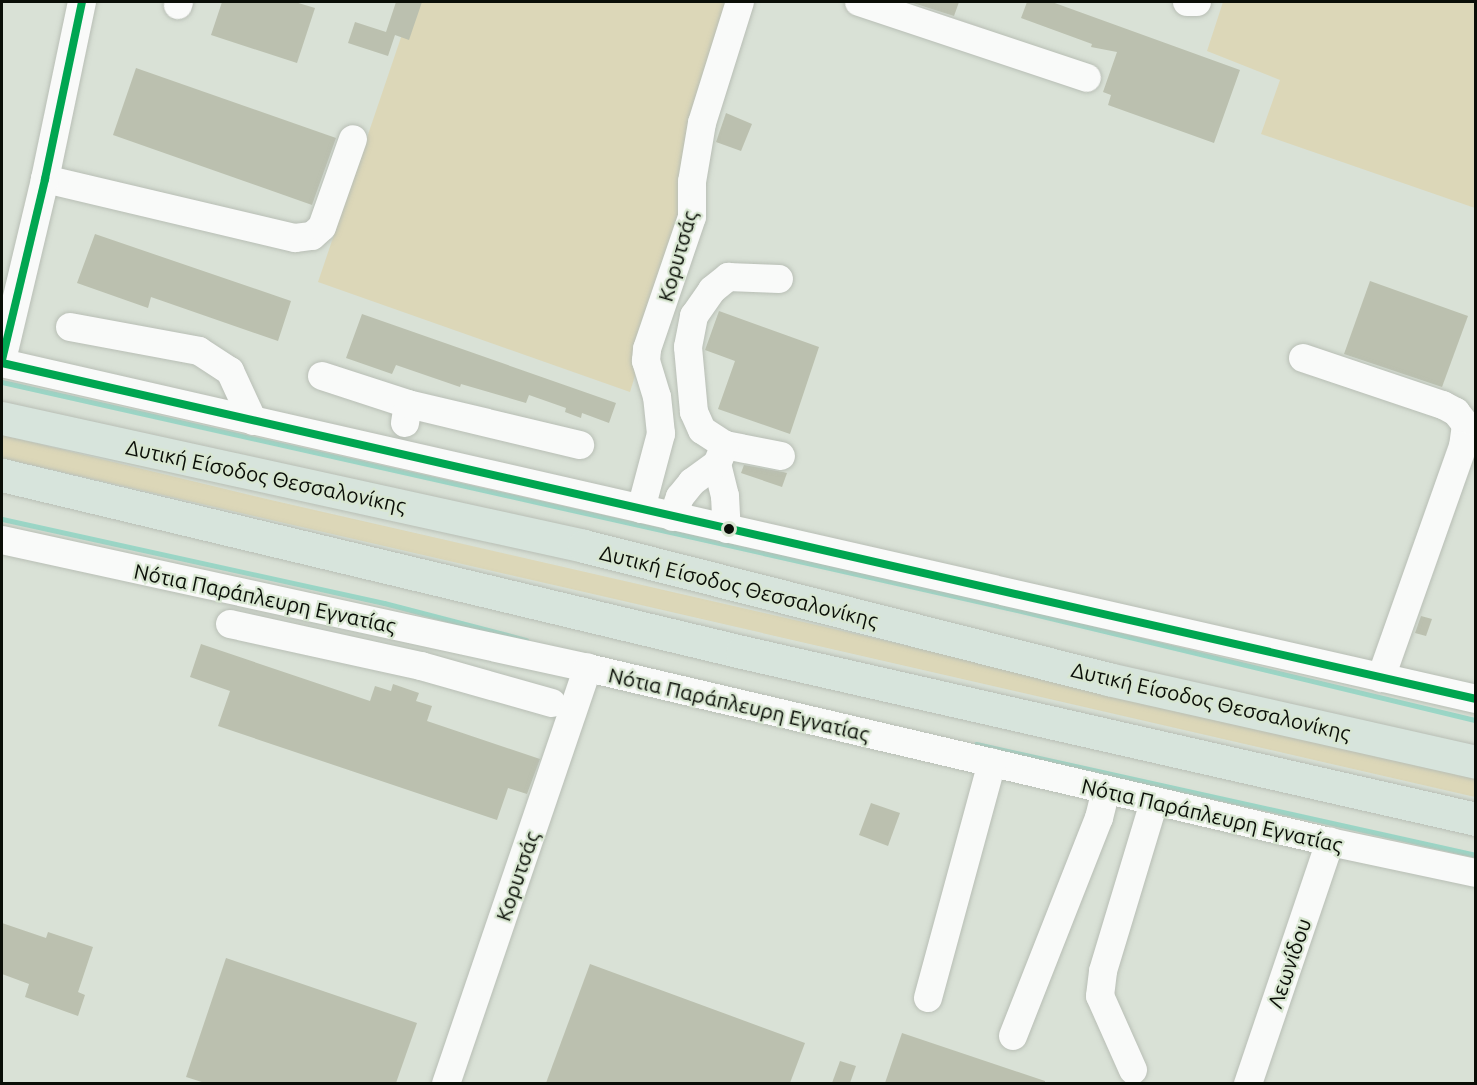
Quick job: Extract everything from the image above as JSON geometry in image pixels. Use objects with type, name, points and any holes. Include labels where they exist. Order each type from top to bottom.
[{"type":"highway","name":"Δυτική Είσοδος Θεσσαλονίκης","points":[[2,418],[584,546],[1108,679],[1476,762]]},
{"type":"highway","points":[[2,475],[753,655],[1476,819]]},
{"type":"street","points":[[82,2],[45,179],[2,361],[369,448],[1476,699]]},
{"type":"street","name":"Κορυτσάς","points":[[641,509],[661,434],[657,397],[646,361],[647,349],[692,217],[692,182],[702,123],[740,2]]},
{"type":"street","points":[[726,52],[755,2]]},
{"type":"street","points":[[859,2],[1087,78]]},
{"type":"street","points":[[1187,2],[1197,2]]},
{"type":"street","points":[[45,179],[295,238],[312,236],[322,227],[353,139]]},
{"type":"street","points":[[727,529],[721,454],[702,430],[694,412],[688,347],[694,316],[712,290],[728,277],[779,279]]},
{"type":"street","points":[[70,327],[199,351],[230,371],[253,421]]},
{"type":"street","points":[[1303,358],[1443,405],[1456,412],[1466,425],[1463,446],[1381,678]]},
{"type":"street","points":[[322,376],[407,414],[580,445]]},
{"type":"street","points":[[196,408],[236,383]]},
{"type":"street","points":[[407,414],[423,459]]},
{"type":"street","points":[[369,448],[407,414]]},
{"type":"street","points":[[673,517],[680,497],[721,454],[781,456]]},
{"type":"street","name":"Νότια Παράπλευρη Εγνατίας","points":[[2,540],[588,668],[1154,802],[1476,873]]},
{"type":"street","points":[[230,624],[421,666],[552,703]]},
{"type":"street","points":[[421,666],[429,633]]},
{"type":"street","name":"Κορυτσάς","points":[[446,1083],[588,668]]},
{"type":"street","points":[[928,998],[992,763]]},
{"type":"street","points":[[1013,1036],[1099,819],[1106,790]]},
{"type":"street","points":[[1133,1070],[1100,996],[1103,971],[1154,802]]},
{"type":"street","name":"Λεωνίδου","points":[[1248,1083],[1330,842]]},
{"type":"shaded area","points":[[413,2],[729,2],[683,218],[630,392],[318,282]]},
{"type":"shaded area","points":[[1223,2],[1475,2],[1475,208],[1261,134],[1280,80],[1207,51]]},
{"type":"shaded area","points":[[2,435],[271,500],[1475,776],[1475,797],[2,458]]},
{"type":"building","points":[[222,2],[295,2],[315,8],[297,63],[211,35]]},
{"type":"building","points":[[396,2],[422,2],[409,40],[395,35],[388,56],[348,43],[355,22],[386,32]]},
{"type":"building","points":[[910,2],[959,2],[954,16]]},
{"type":"building","points":[[1027,2],[1052,2],[1240,70],[1214,143],[1108,105],[1111,95],[1103,92],[1117,52],[1091,47],[1092,44],[1021,18]]},
{"type":"building","points":[[136,68],[336,138],[312,205],[113,135]]},
{"type":"building","points":[[726,113],[752,124],[741,151],[716,142]]},
{"type":"building","points":[[95,234],[291,301],[278,341],[151,297],[148,308],[77,283]]},
{"type":"building","points":[[1370,281],[1468,316],[1442,387],[1344,354]]},
{"type":"building","points":[[719,311],[819,347],[790,434],[718,409],[735,361],[705,350]]},
{"type":"building","points":[[362,314],[616,403],[609,423],[582,413],[581,418],[565,412],[566,408],[529,395],[526,403],[461,384],[460,387],[396,365],[392,374],[346,358]]},
{"type":"building","points":[[744,465],[787,473],[782,487],[741,473]]},
{"type":"building","points":[[1421,616],[1432,619],[1426,636],[1415,633]]},
{"type":"building","points":[[201,644],[370,701],[375,686],[391,691],[393,684],[419,693],[416,701],[432,706],[427,721],[540,759],[527,794],[508,788],[497,820],[218,726],[230,691],[190,677]]},
{"type":"building","points":[[871,803],[900,813],[888,846],[859,835]]},
{"type":"building","points":[[2,923],[46,938],[48,932],[93,947],[78,992],[85,995],[78,1016],[25,997],[29,984],[2,974]]},
{"type":"building","points":[[226,958],[417,1023],[396,1083],[205,1083],[186,1077]]},
{"type":"building","points":[[590,964],[805,1043],[790,1083],[546,1083]]},
{"type":"building","points":[[902,1033],[1045,1081],[1045,1083],[885,1083]]},
{"type":"building","points":[[840,1061],[856,1066],[850,1083],[832,1083]]},
{"type":"waterway","points":[[2,382],[1008,608],[1476,720]]},
{"type":"waterway","points":[[2,519],[384,603],[526,640]]},
{"type":"waterway","points":[[976,744],[1476,855]]},
{"type":"transit line","points":[[2,360],[45,179],[82,2]]},
{"type":"transit line","points":[[2,363],[1476,699]]}]
